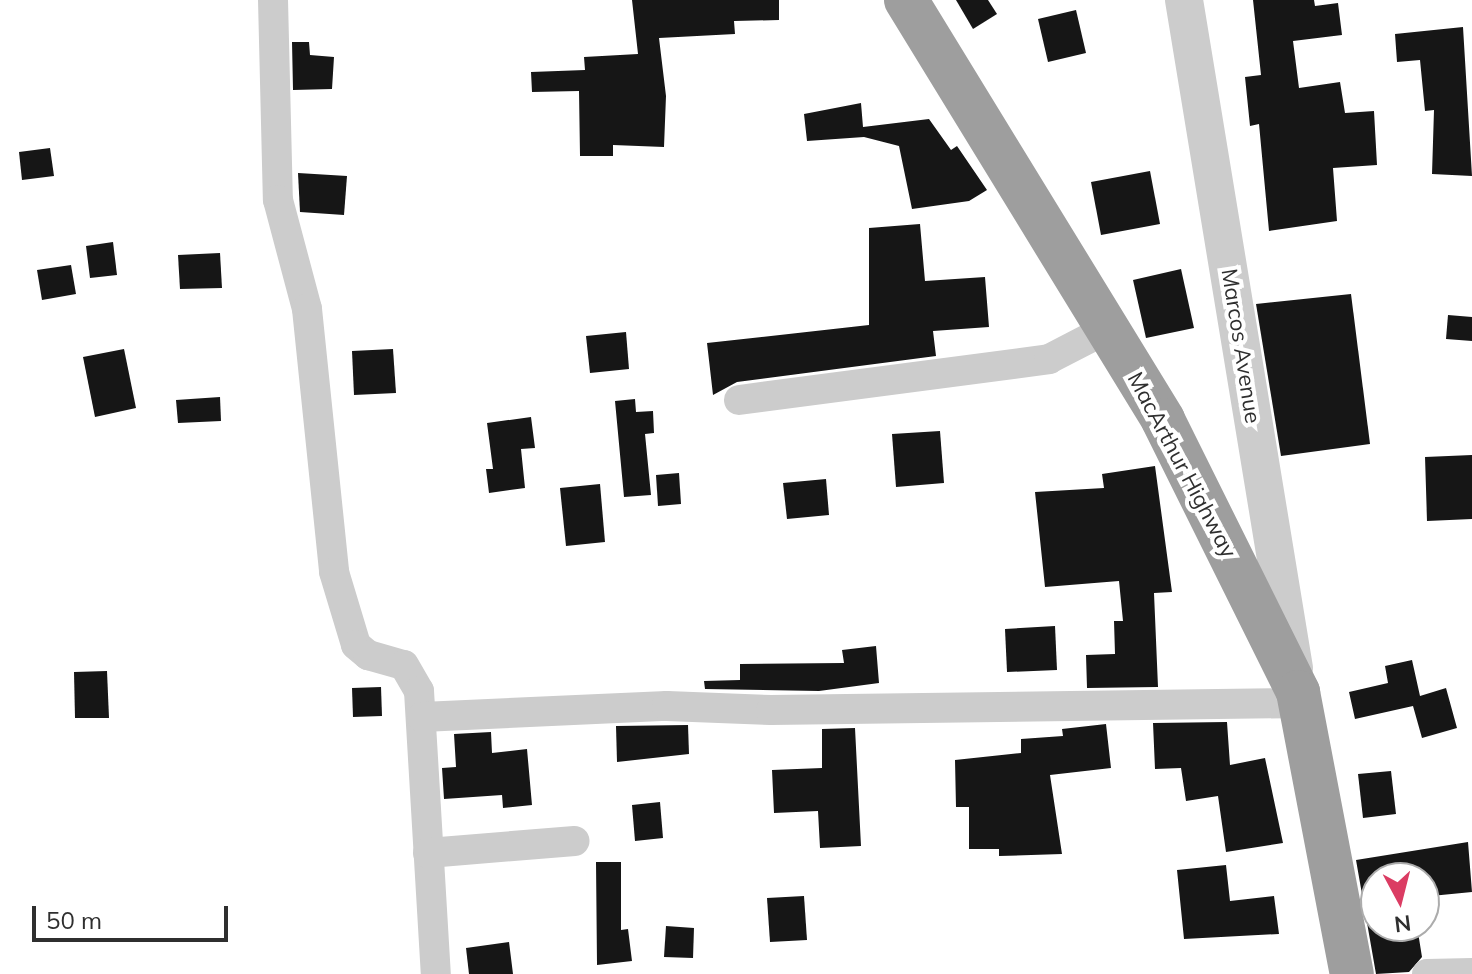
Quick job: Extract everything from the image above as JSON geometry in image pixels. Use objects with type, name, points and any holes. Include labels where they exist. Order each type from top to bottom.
[{"type":"highway","name":"MacArthur Highway","points":[[906,0],[1163,420],[1300,698],[1352,974]]},
{"type":"street","points":[[273,0],[278,200],[307,309],[334,572],[356,645],[368,655],[404,665],[414,676],[422,717],[436,974]]},
{"type":"street","name":"Marcos Avenue","points":[[1184,0],[1300,698]]},
{"type":"street","points":[[739,400],[1049,359],[1107,329]]},
{"type":"street","points":[[422,717],[667,706],[771,710],[1300,698]]},
{"type":"street","points":[[428,853],[575,841]]},
{"type":"street","points":[[1427,974],[1472,973]]},
{"type":"building","points":[[632,0],[779,0],[779,20],[734,21],[735,34],[659,38],[666,96],[664,147],[613,145],[613,156],[580,156],[579,91],[532,92],[531,72],[585,70],[584,57],[638,54]]},
{"type":"building","points":[[956,0],[988,0],[997,14],[973,29]]},
{"type":"building","points":[[1253,0],[1314,0],[1315,6],[1338,3],[1342,35],[1293,41],[1299,88],[1340,82],[1345,113],[1374,111],[1377,165],[1333,168],[1337,221],[1269,231],[1259,124],[1250,126],[1245,77],[1261,75]]},
{"type":"building","points":[[1076,10],[1086,53],[1048,62],[1038,19]]},
{"type":"building","points":[[1463,27],[1472,176],[1432,174],[1434,110],[1425,111],[1420,60],[1397,62],[1395,34]]},
{"type":"building","points":[[292,42],[309,42],[310,55],[334,57],[332,89],[293,90]]},
{"type":"building","points":[[861,103],[863,127],[929,119],[951,150],[957,146],[987,190],[969,201],[912,209],[899,146],[864,137],[807,141],[804,114]]},
{"type":"building","points":[[50,148],[54,176],[22,180],[19,152]]},
{"type":"building","points":[[1150,171],[1160,224],[1101,235],[1091,182]]},
{"type":"building","points":[[298,173],[347,176],[344,215],[300,212]]},
{"type":"building","points":[[920,224],[925,281],[985,277],[989,327],[933,331],[936,356],[737,382],[713,395],[707,343],[869,325],[869,228]]},
{"type":"building","points":[[113,242],[117,275],[90,278],[86,246]]},
{"type":"building","points":[[220,253],[222,288],[180,289],[178,255]]},
{"type":"building","points":[[71,265],[76,294],[42,300],[37,270]]},
{"type":"building","points":[[1181,269],[1194,328],[1146,338],[1133,280]]},
{"type":"building","points":[[1351,294],[1370,444],[1281,456],[1256,304]]},
{"type":"building","points":[[1448,315],[1472,317],[1472,341],[1446,339]]},
{"type":"building","points":[[626,332],[629,369],[590,373],[586,336]]},
{"type":"building","points":[[124,349],[136,408],[95,417],[83,357]]},
{"type":"building","points":[[393,349],[396,393],[354,395],[352,351]]},
{"type":"building","points":[[220,397],[221,421],[178,423],[176,400]]},
{"type":"building","points":[[635,399],[636,412],[653,411],[654,433],[645,434],[651,495],[624,497],[615,401]]},
{"type":"building","points":[[531,417],[535,448],[521,449],[525,488],[489,493],[486,469],[493,469],[487,423]]},
{"type":"building","points":[[940,431],[944,483],[896,487],[892,434]]},
{"type":"building","points":[[1472,455],[1472,519],[1427,521],[1425,457]]},
{"type":"building","points":[[1155,466],[1172,592],[1154,593],[1158,687],[1087,688],[1086,655],[1115,654],[1114,621],[1123,621],[1119,581],[1045,587],[1035,492],[1104,488],[1102,474]]},
{"type":"building","points":[[679,473],[681,504],[658,506],[656,475]]},
{"type":"building","points":[[826,479],[829,515],[787,519],[783,483]]},
{"type":"building","points":[[600,484],[605,542],[566,546],[560,488]]},
{"type":"building","points":[[1055,626],[1057,670],[1007,672],[1005,629]]},
{"type":"building","points":[[876,646],[879,683],[819,691],[705,689],[704,681],[740,680],[740,664],[844,663],[842,650]]},
{"type":"building","points":[[1412,660],[1420,696],[1446,688],[1457,728],[1422,738],[1413,706],[1355,719],[1349,692],[1388,683],[1385,666]]},
{"type":"building","points":[[107,671],[109,718],[75,718],[74,672]]},
{"type":"building","points":[[381,687],[382,716],[353,717],[352,688]]},
{"type":"building","points":[[1227,722],[1230,765],[1265,758],[1283,843],[1226,852],[1218,796],[1186,801],[1181,768],[1155,769],[1153,723]]},
{"type":"building","points":[[1106,724],[1111,768],[1050,775],[1062,854],[999,856],[999,849],[969,849],[969,807],[956,807],[955,760],[1021,753],[1021,739],[1063,736],[1062,729]]},
{"type":"building","points":[[688,725],[689,754],[617,762],[616,726]]},
{"type":"building","points":[[855,728],[861,846],[820,848],[818,811],[774,813],[772,770],[822,768],[822,729]]},
{"type":"building","points":[[491,732],[492,753],[527,749],[532,805],[503,808],[502,795],[444,799],[442,768],[456,767],[454,734]]},
{"type":"building","points":[[1391,771],[1396,814],[1363,818],[1358,774]]},
{"type":"building","points":[[660,802],[663,838],[635,841],[632,805]]},
{"type":"building","points":[[1468,842],[1472,892],[1440,895],[1440,862],[1360,862],[1360,883],[1356,860]]},
{"type":"building","points":[[596,862],[621,862],[621,930],[628,929],[632,961],[597,965]]},
{"type":"building","points":[[1226,865],[1230,901],[1274,896],[1279,934],[1184,939],[1177,870]]},
{"type":"building","points":[[804,896],[807,940],[770,942],[767,898]]},
{"type":"building","points":[[666,926],[694,928],[693,958],[664,957]]},
{"type":"building","points":[[509,942],[513,974],[469,974],[466,948]]},
{"type":"building","points":[[1370,942],[1420,942],[1422,957],[1409,972],[1376,974]]}]
